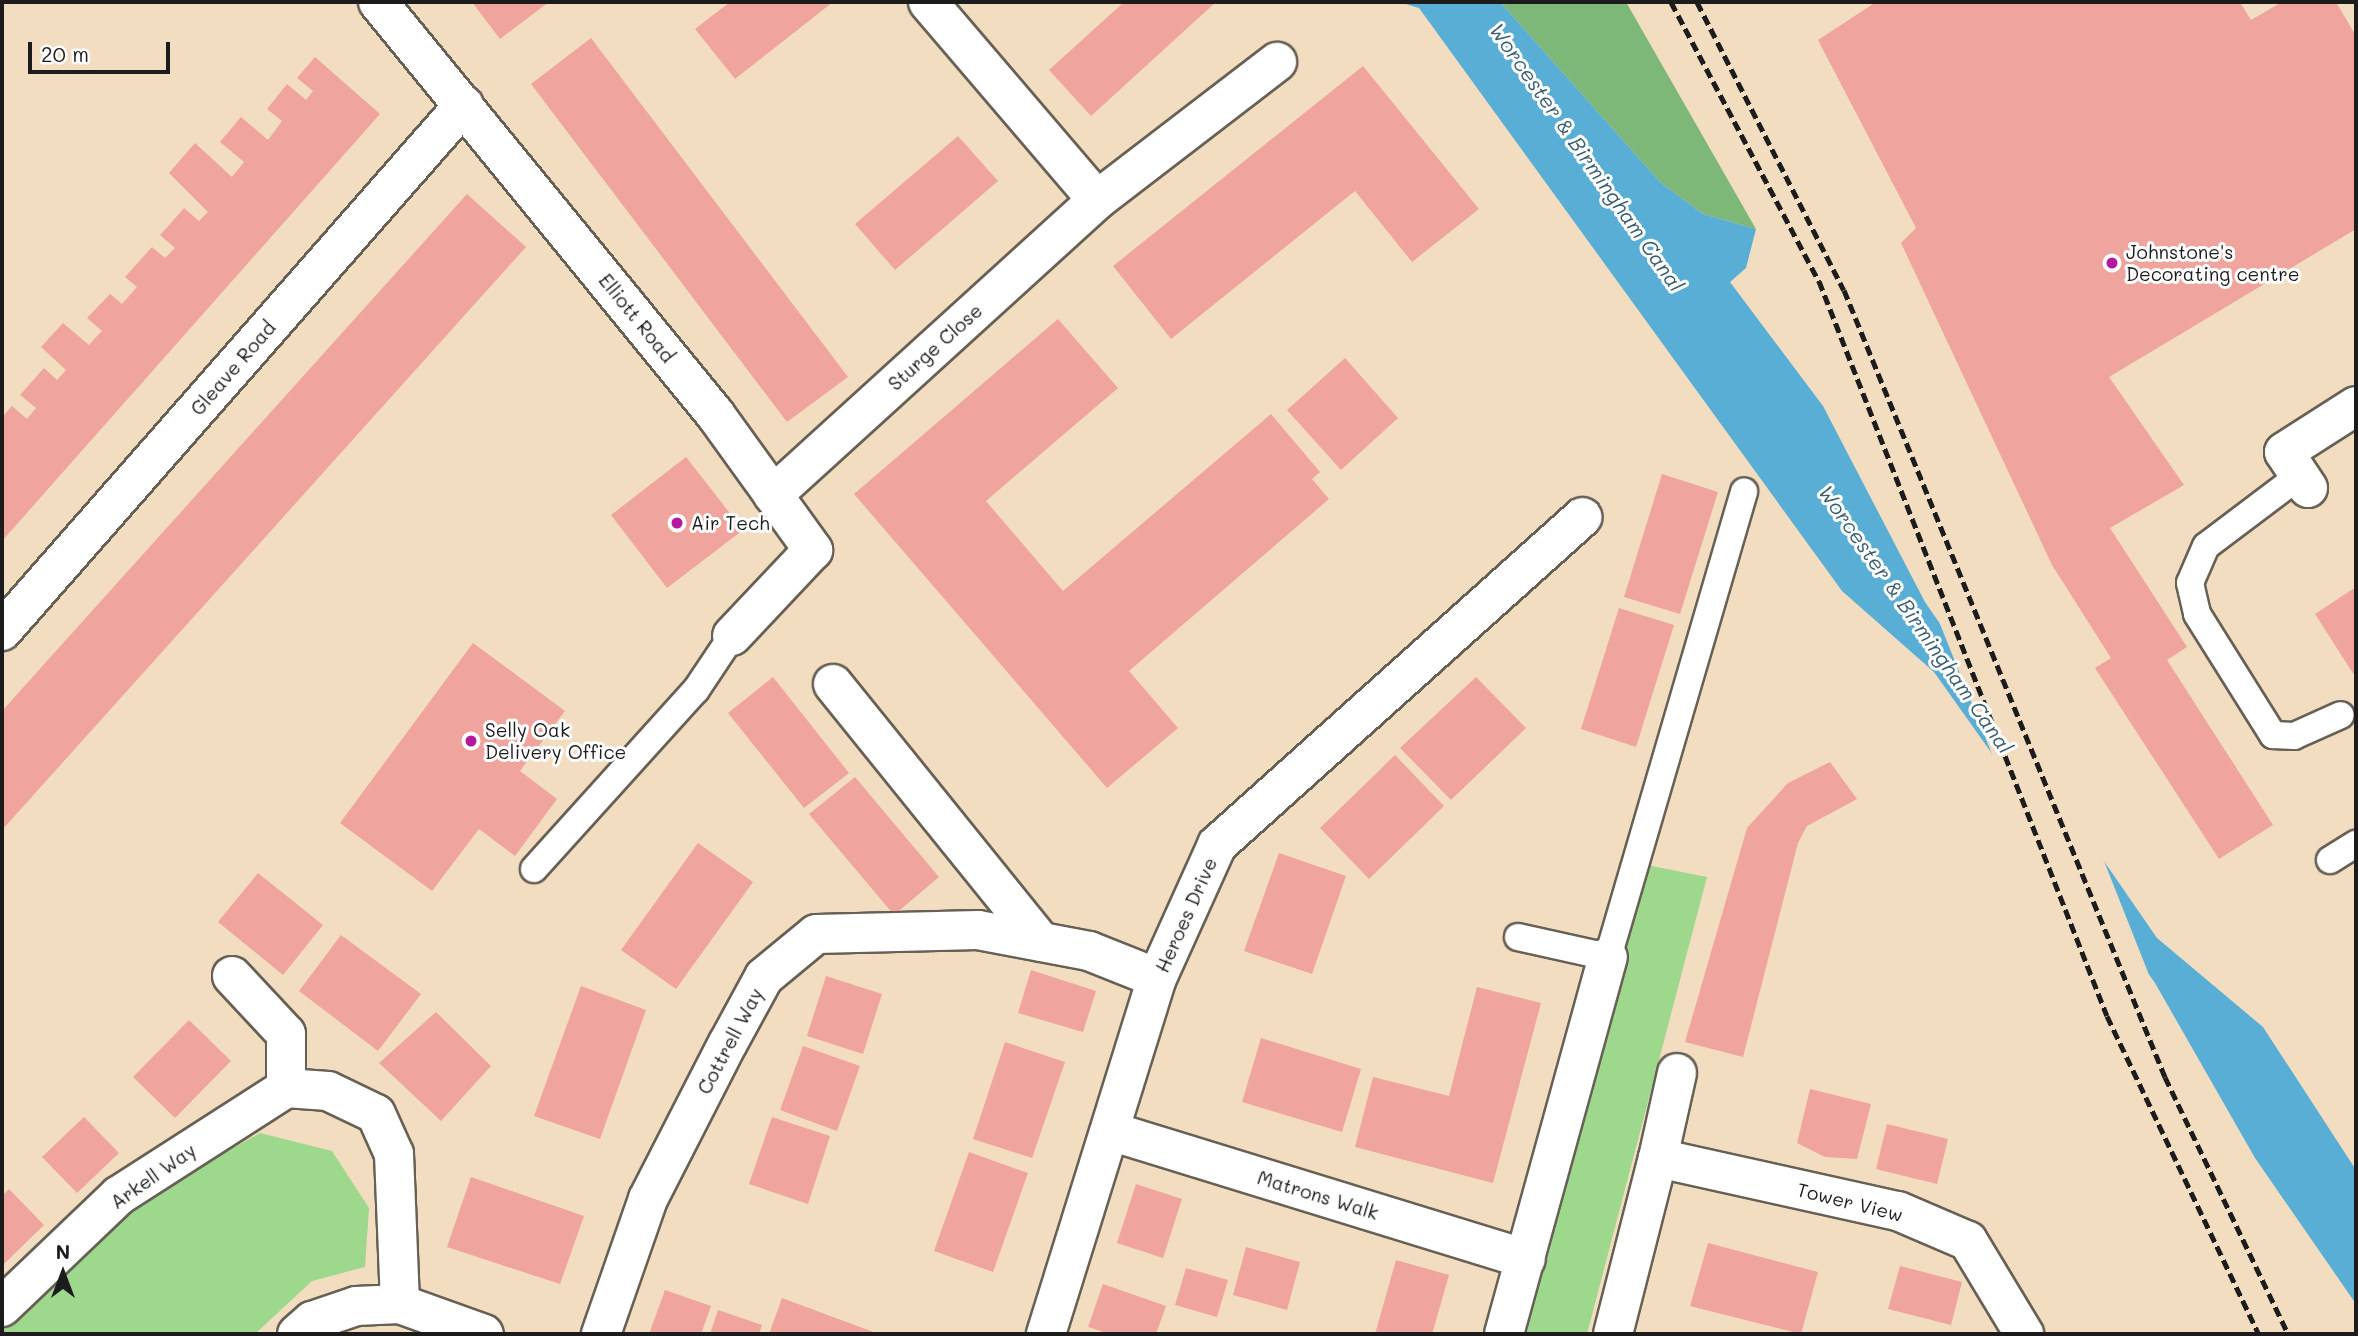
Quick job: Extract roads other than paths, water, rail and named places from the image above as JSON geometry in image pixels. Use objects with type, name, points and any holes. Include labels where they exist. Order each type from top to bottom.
[{"type":"street","name":"Elliott Road","points":[[378,2],[464,105],[773,495],[813,550],[732,636]]},
{"type":"street","points":[[928,2],[1097,200]]},
{"type":"street","name":"Sturge Close","points":[[773,495],[1097,200],[1277,62]]},
{"type":"street","name":"Gleave Road","points":[[2,631],[464,105]]},
{"type":"street","points":[[2304,482],[2284,452],[2356,406]]},
{"type":"street","name":"Heroes Drive","points":[[1046,1334],[1157,978],[1217,845],[1583,517]]},
{"type":"street","points":[[833,684],[1041,942]]},
{"type":"street","name":"Cottrell Way","points":[[601,1334],[648,1199],[764,976],[816,934],[978,930],[1089,951],[1157,978]]},
{"type":"street","points":[[1504,1334],[1608,957]]},
{"type":"street","points":[[232,976],[286,1034],[286,1087],[328,1091],[376,1114],[394,1154],[400,1304]]},
{"type":"street","points":[[1613,1334],[1677,1073]]},
{"type":"street","name":"Arkell Way","points":[[2,1307],[118,1196],[286,1087]]},
{"type":"street","name":"Matrons Walk","points":[[1110,1131],[1526,1259]]},
{"type":"street","name":"Tower View","points":[[1658,1158],[1898,1211],[1968,1241],[2024,1334]]},
{"type":"street","points":[[297,1334],[312,1321],[356,1306],[400,1304],[484,1334]]},
{"type":"lane","points":[[2304,482],[2207,546],[2190,583],[2197,614],[2273,735],[2294,736],[2341,715]]},
{"type":"lane","points":[[1518,937],[1608,957],[1744,491]]},
{"type":"lane","points":[[534,869],[695,690],[732,636]]},
{"type":"lane","points":[[2330,860],[2356,844]]},
{"type":"water","name":"Worcester & Birmingham Canal","points":[[1399,2],[1500,2],[1660,182],[1703,214],[1756,229],[1746,268],[1730,282],[1823,406],[1925,602],[2157,938],[2263,1027],[2356,1170],[2356,1304],[2255,1158],[2155,983],[1934,672],[1842,591],[1419,8]]},
{"type":"railway","points":[[1671,2],[1819,281],[2107,1016],[2259,1334]]},
{"type":"railway","points":[[1697,2],[1844,290],[2165,1077],[2288,1334]]},
{"type":"place","name":"Johnstone's Decorating centre","points":[[2112,263]]},
{"type":"place","name":"Air Tech","points":[[677,523]]},
{"type":"place","name":"Selly Oak Delivery Office","points":[[471,741]]}]
